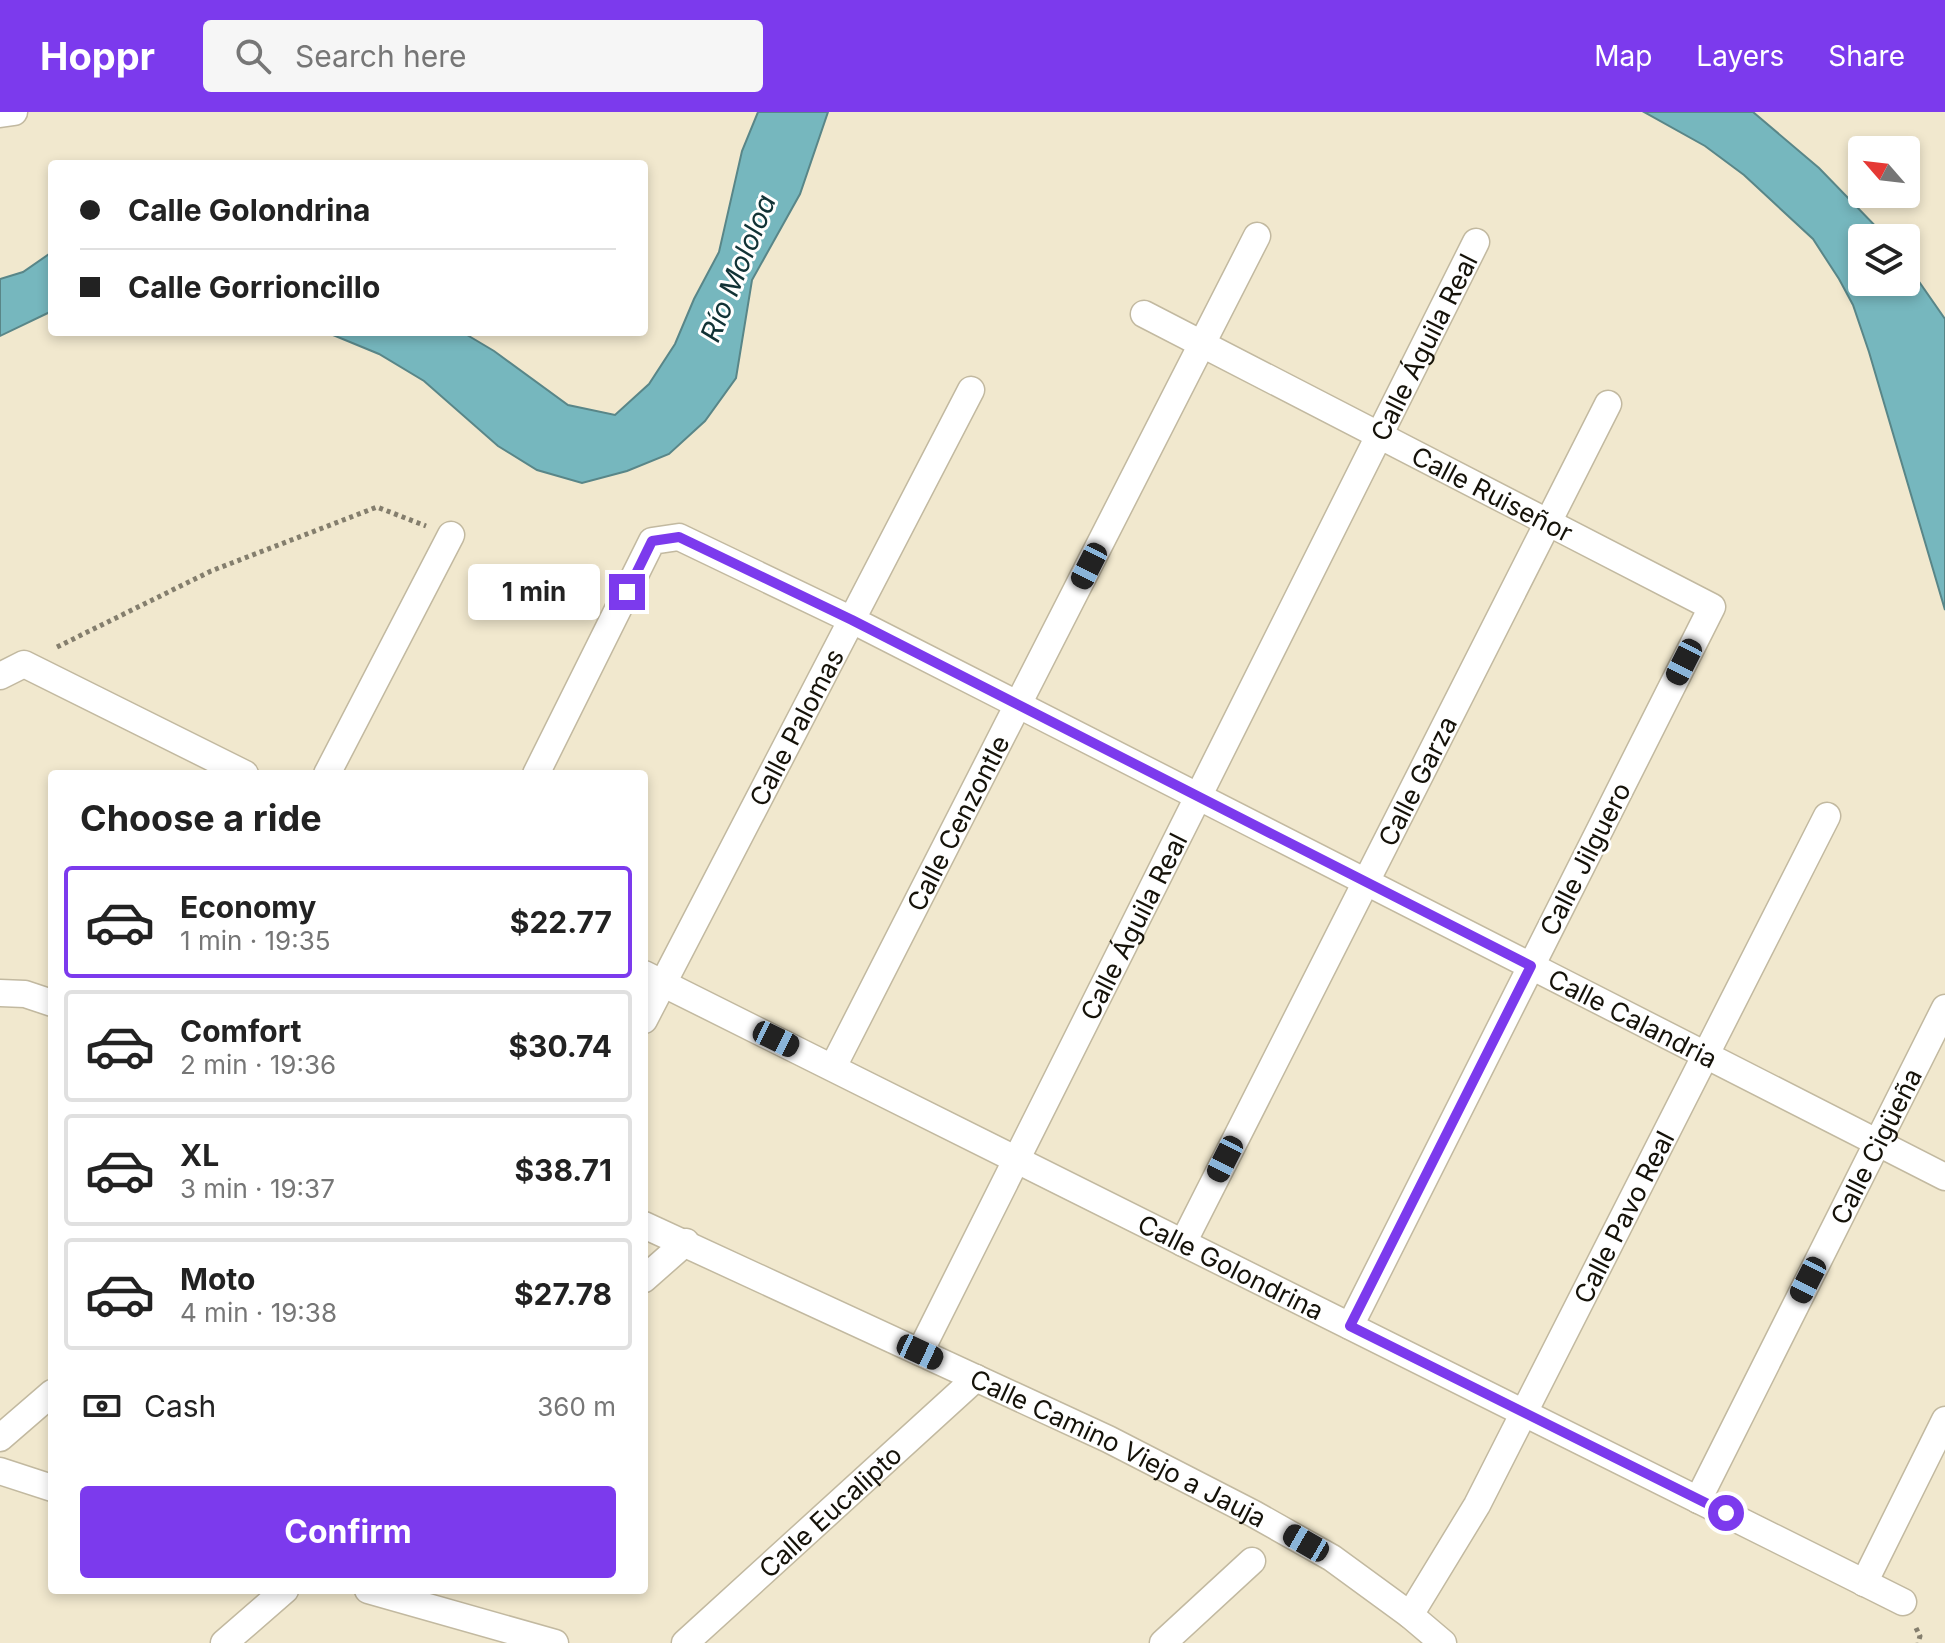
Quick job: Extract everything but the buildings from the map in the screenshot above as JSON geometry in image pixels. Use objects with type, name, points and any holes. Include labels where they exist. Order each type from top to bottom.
[{"type":"street","points":[[0,114],[14,112]]},
{"type":"street","name":"Calle Cenzontle","points":[[833,1067],[1257,236]]},
{"type":"street","name":"Calle Águila Real","points":[[920,1352],[1476,242]]},
{"type":"street","name":"Calle Ruiseñor","points":[[1144,314],[1712,607]]},
{"type":"street","name":"Calle Palomas","points":[[648,1003],[654,978],[852,620],[971,390]]},
{"type":"street","name":"Calle Garza","points":[[1183,1243],[1608,404]]},
{"type":"street","points":[[329,770],[451,535]]},
{"type":"street","name":"Calle Calandria","points":[[538,770],[652,541],[679,537],[852,620],[1945,1177]]},
{"type":"street","name":"Calle Jilguero","points":[[1350,1326],[1712,607]]},
{"type":"street","points":[[0,676],[24,664],[237,770]]},
{"type":"street","name":"Calle Pavo Real","points":[[1410,1615],[1477,1505],[1827,816]]},
{"type":"street","name":"Calle Golondrina","points":[[654,978],[1903,1602]]},
{"type":"street","points":[[0,1015],[13,993],[48,1002]]},
{"type":"street","name":"Calle Cigüeña","points":[[1698,1500],[1945,1008]]},
{"type":"street","name":"Calle Camino Viejo a Jauja","points":[[648,1227],[1108,1439],[1254,1514],[1332,1558],[1443,1643]]},
{"type":"street","points":[[648,1275],[686,1242]]},
{"type":"street","name":"Calle Eucalipto","points":[[685,1643],[976,1378]]},
{"type":"street","points":[[0,1438],[48,1396]]},
{"type":"street","points":[[1864,1583],[1945,1420]]},
{"type":"street","points":[[0,1471],[48,1487]]},
{"type":"street","points":[[1163,1643],[1252,1561]]},
{"type":"street","points":[[224,1643],[280,1594]]},
{"type":"street","points":[[382,1594],[555,1643]]},
{"type":"path","points":[[24,664],[211,571],[377,507],[451,535]]},
{"type":"water","name":"Río Mololoa","points":[[758,112],[828,112],[800,194],[752,280],[736,378],[705,421],[669,454],[627,471],[582,483],[537,470],[498,446],[424,381],[379,354],[335,336],[469,336],[568,405],[615,415],[649,384],[675,344],[719,252],[742,151]]},
{"type":"water","points":[[1644,112],[1753,112],[1819,168],[1848,198],[1848,208],[1858,208],[1873,224],[1848,224],[1848,296],[1813,239],[1744,175],[1705,146]]},
{"type":"water","points":[[48,255],[48,313],[0,336],[0,279],[23,272]]},
{"type":"water","points":[[1920,283],[1945,319],[1945,610],[1869,352],[1848,296],[1920,296]]},
{"type":"route","points":[[627,592],[652,541],[679,537],[852,620],[1531,966],[1350,1326],[1726,1513]]}]
